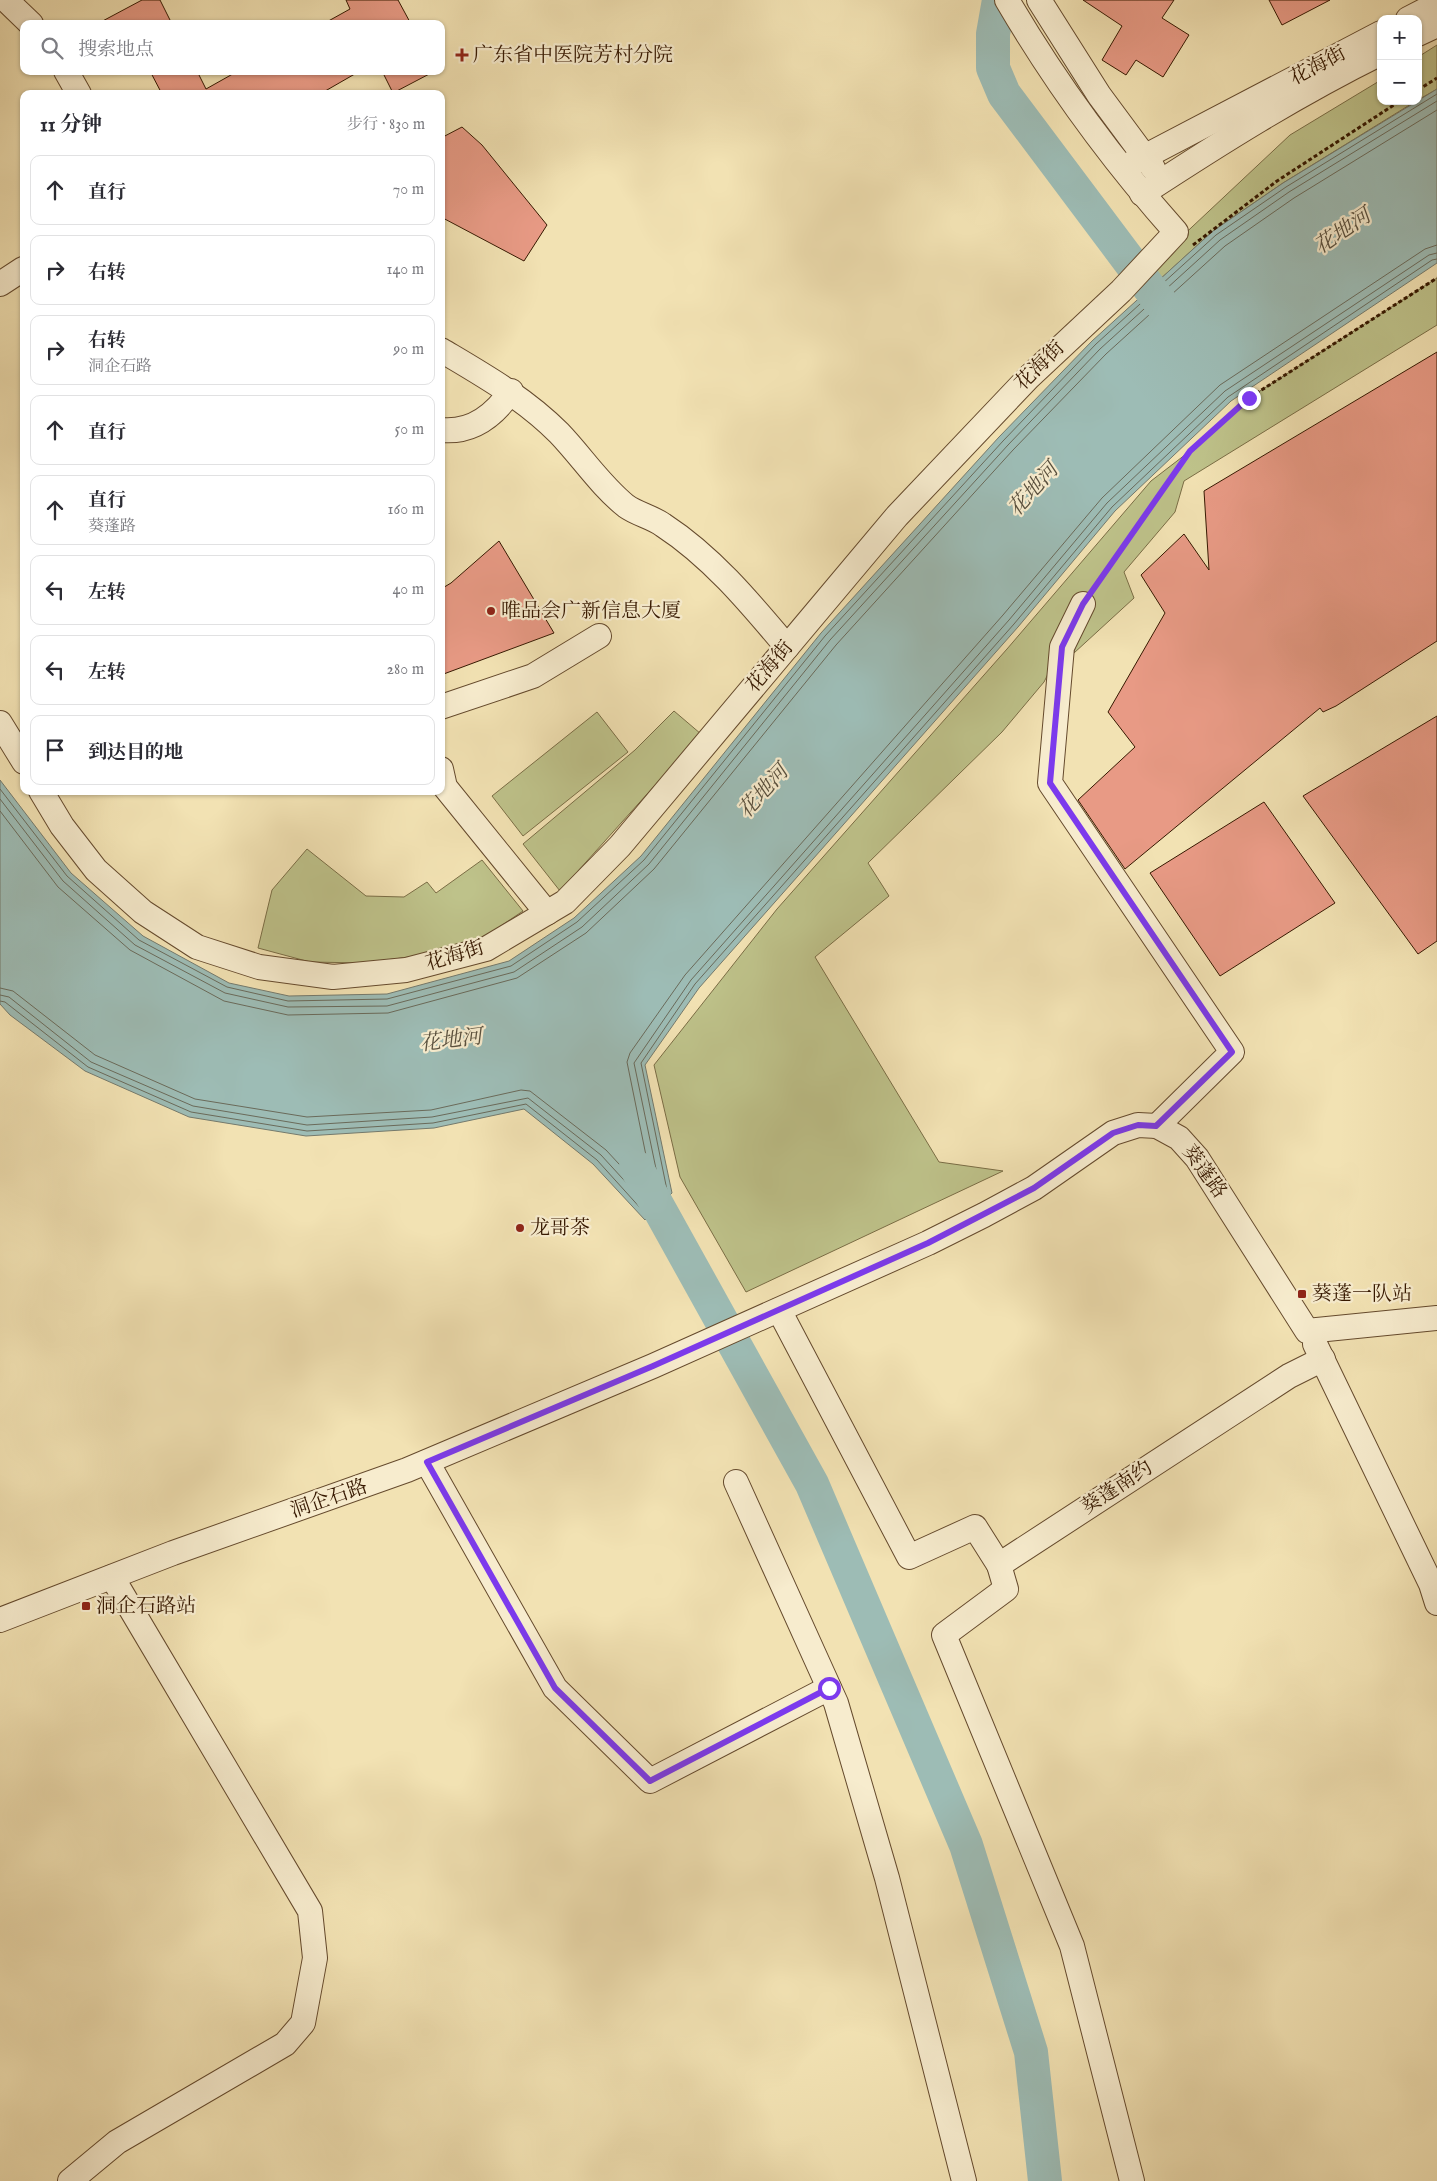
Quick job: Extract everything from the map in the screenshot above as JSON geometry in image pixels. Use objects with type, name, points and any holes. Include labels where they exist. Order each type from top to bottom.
[{"type":"street","points":[[1039,0],[1099,95],[1163,181]]},
{"type":"street","points":[[15,2],[28,20]]},
{"type":"street","points":[[1416,15],[1437,4]]},
{"type":"street","points":[[1012,8],[1056,78],[1142,194],[1181,241]]},
{"type":"street","points":[[1422,32],[1437,24]]},
{"type":"street","name":"花海街","points":[[1123,168],[1377,35]]},
{"type":"street","name":"花海街","points":[[1142,194],[1193,159],[1280,107],[1377,56]]},
{"type":"street","points":[[68,75],[77,90]]},
{"type":"street","name":"花海街","points":[[43,795],[62,826],[96,870],[143,912],[197,947],[259,967],[333,977],[406,970],[486,949],[565,902],[620,846],[897,516],[952,456],[1068,339],[1181,241]]},
{"type":"street","points":[[0,272],[20,270]]},
{"type":"street","points":[[0,284],[20,272]]},
{"type":"street","points":[[445,352],[511,391],[559,434],[590,472],[627,507],[662,524],[712,564],[744,596],[787,647]]},
{"type":"street","points":[[445,430],[453,431],[476,425],[499,409],[511,391]]},
{"type":"street","points":[[1083,604],[1062,647],[1050,783],[1232,1052],[1156,1126],[1138,1125],[1113,1133],[1034,1188],[984,1215],[928,1243],[775,1311],[909,1557],[975,1526],[999,1565],[1006,1589],[944,1635],[1072,1946],[1132,2181]]},
{"type":"street","points":[[445,706],[533,676],[600,636]]},
{"type":"street","points":[[0,723],[20,756]]},
{"type":"street","points":[[445,783],[546,913]]},
{"type":"street","name":"葵蓬路","points":[[1156,1126],[1179,1138],[1197,1158],[1323,1358],[1431,1584],[1437,1602]]},
{"type":"street","name":"洞企石路","points":[[0,1620],[112,1576],[249,1526],[362,1488],[653,1366],[775,1311]]},
{"type":"street","points":[[1307,1331],[1437,1318]]},
{"type":"street","name":"葵蓬南约","points":[[999,1565],[1289,1376],[1323,1358]]},
{"type":"street","points":[[427,1462],[555,1688],[650,1781],[829,1688]]},
{"type":"street","points":[[736,1482],[836,1703],[887,1878],[964,2181]]},
{"type":"street","points":[[70,2181],[117,2142],[285,2044],[303,2023],[315,1958],[310,1910],[112,1576]]},
{"type":"path","points":[[1422,87],[1437,78]]},
{"type":"path","points":[[1181,241],[1394,105]]},
{"type":"path","points":[[1083,604],[1190,451],[1249,398],[1437,278]]},
{"type":"green space","points":[[1437,45],[1437,89],[1422,98],[1422,60],[1422,54]]},
{"type":"green space","points":[[1377,82],[1377,105],[1410,105],[1283,183],[1213,231],[1156,283],[1143,273],[1290,135]]},
{"type":"green space","points":[[1437,278],[1437,325],[1184,481],[1175,512],[1124,572],[1134,598],[1074,653],[1082,607],[1044,682],[1002,732],[868,863],[889,896],[815,957],[939,1162],[1003,1171],[746,1292],[680,1177],[654,1065],[777,909],[1007,649],[1151,481],[1190,451],[1249,398]]},
{"type":"green space","points":[[674,711],[701,734],[560,891],[523,844],[635,750]]},
{"type":"green space","points":[[597,712],[628,752],[523,836],[492,796]]},
{"type":"green space","points":[[307,849],[366,896],[404,897],[427,882],[436,893],[482,860],[523,911],[480,940],[409,957],[363,963],[310,962],[258,948],[272,890]]},
{"type":"water","name":"花地河","points":[[1437,89],[1437,263],[1231,401],[1115,511],[1018,627],[699,988],[645,1065],[672,1193],[645,1220],[593,1164],[524,1109],[434,1128],[306,1136],[189,1117],[85,1071],[10,1015],[0,1004],[0,780],[71,873],[143,936],[229,983],[289,996],[387,994],[509,961],[574,918],[641,856],[821,633],[999,437],[1092,341],[1213,231],[1283,183],[1411,105],[1422,105],[1422,98]]},
{"type":"building","points":[[142,0],[160,0],[170,20],[104,20]]},
{"type":"building","points":[[346,0],[398,0],[409,20],[330,20],[350,9]]},
{"type":"building","points":[[1083,0],[1174,0],[1162,18],[1189,35],[1163,77],[1136,60],[1126,75],[1102,60],[1122,26]]},
{"type":"building","points":[[1269,0],[1330,0],[1282,25]]},
{"type":"building","points":[[152,75],[199,75],[206,89],[231,75],[353,75],[327,90],[160,90]]},
{"type":"building","points":[[384,75],[427,75],[399,90],[392,90]]},
{"type":"building","points":[[462,127],[482,145],[547,225],[524,261],[445,219],[445,136]]},
{"type":"building","points":[[1437,352],[1437,641],[1336,706],[1323,712],[1320,708],[1125,869],[1078,800],[1135,747],[1108,712],[1165,613],[1141,575],[1184,534],[1209,570],[1204,491]]},
{"type":"building","name":"唯品会广新信息大厦","points":[[499,541],[554,633],[445,674],[445,587]]},
{"type":"building","points":[[1437,716],[1437,941],[1418,954],[1303,796]]},
{"type":"building","points":[[1264,802],[1335,903],[1220,976],[1150,873]]},
{"type":"waterway","points":[[999,0],[993,34],[993,68],[1004,94],[1178,326]]},
{"type":"waterway","points":[[636,1167],[812,1484],[966,1845],[1031,2052],[1045,2181]]},
{"type":"place","name":"广东省中医院芳村分院","points":[[462,55]]},
{"type":"place","name":"唯品会广新信息大厦","points":[[491,611]]},
{"type":"place","name":"龙哥茶","points":[[520,1228]]},
{"type":"place","name":"葵蓬一队站","points":[[1302,1294]]},
{"type":"place","name":"洞企石路站","points":[[86,1606]]},
{"type":"route","points":[[829,1688],[650,1781],[555,1688],[427,1462],[780,1310],[928,1243],[984,1215],[1034,1188],[1113,1133],[1138,1125],[1156,1126],[1232,1052],[1050,783],[1062,647],[1083,604],[1190,451],[1249,398]]}]
